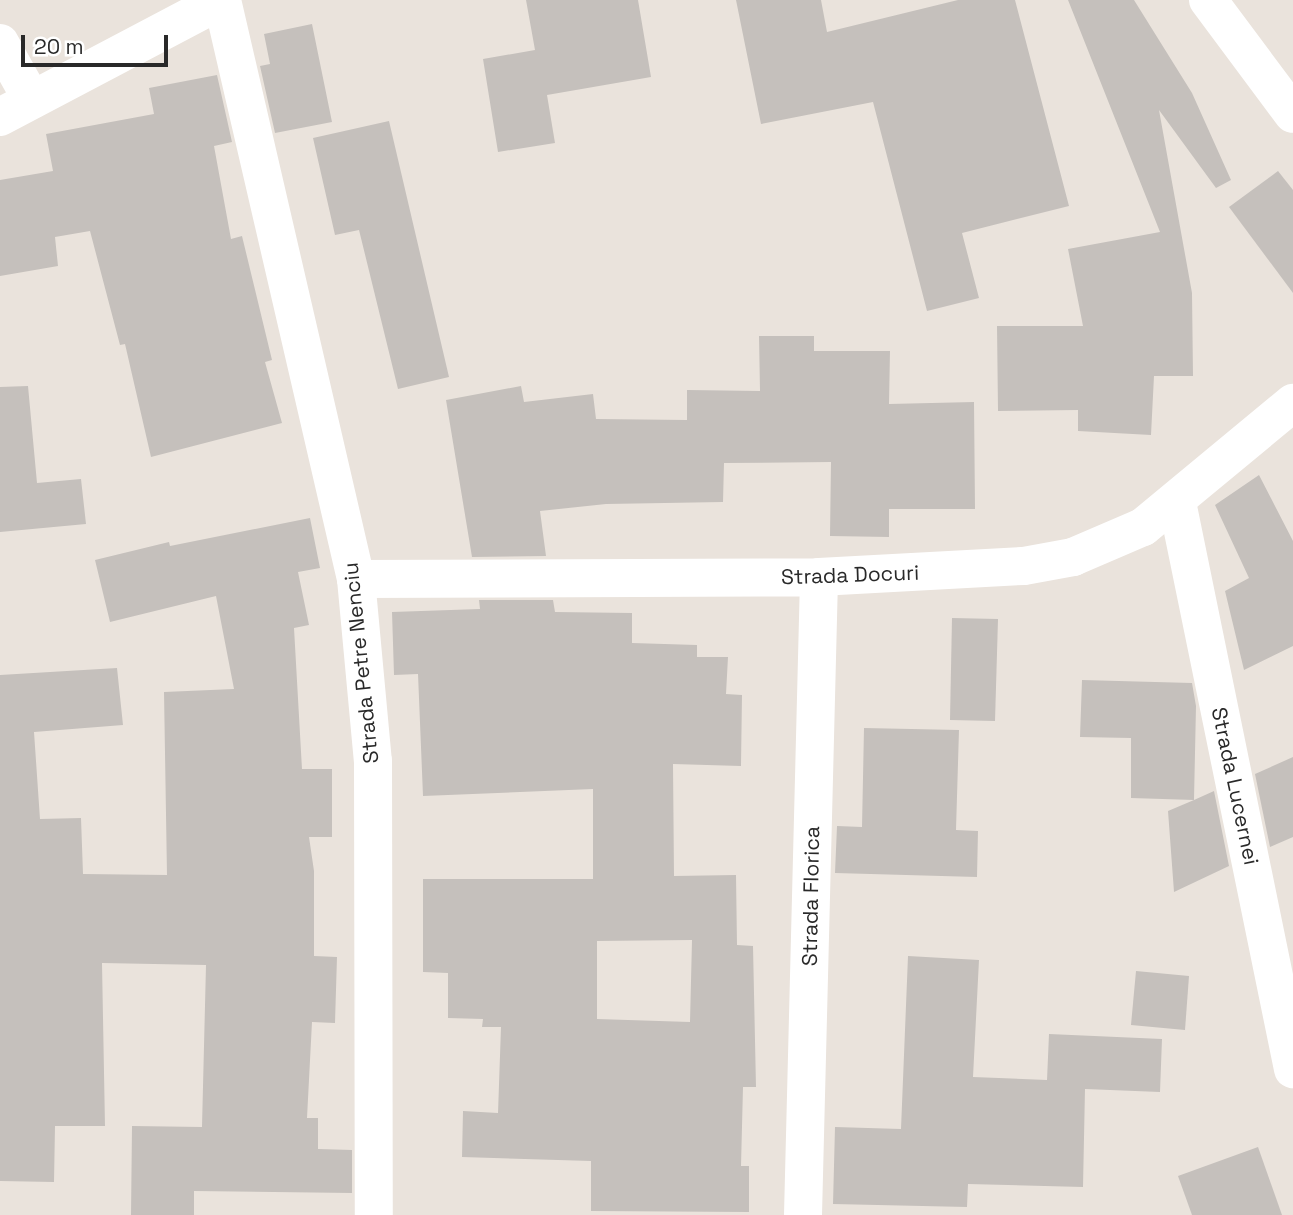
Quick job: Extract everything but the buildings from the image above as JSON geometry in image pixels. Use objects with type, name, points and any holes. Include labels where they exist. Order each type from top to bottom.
[{"type":"street","points":[[0,43],[16,108],[222,0]]},
{"type":"street","name":"Strada Petre Nenciu","points":[[222,0],[356,579],[373,761],[374,1215]]},
{"type":"street","points":[[1208,0],[1293,114]]},
{"type":"street","name":"Strada Docuri","points":[[356,579],[819,577],[1011,567],[1073,557],[1133,533],[1177,502],[1293,403]]},
{"type":"street","name":"Strada Lucernei","points":[[1177,502],[1293,1069]]},
{"type":"street","name":"Strada Florica","points":[[803,1215],[819,577]]}]
